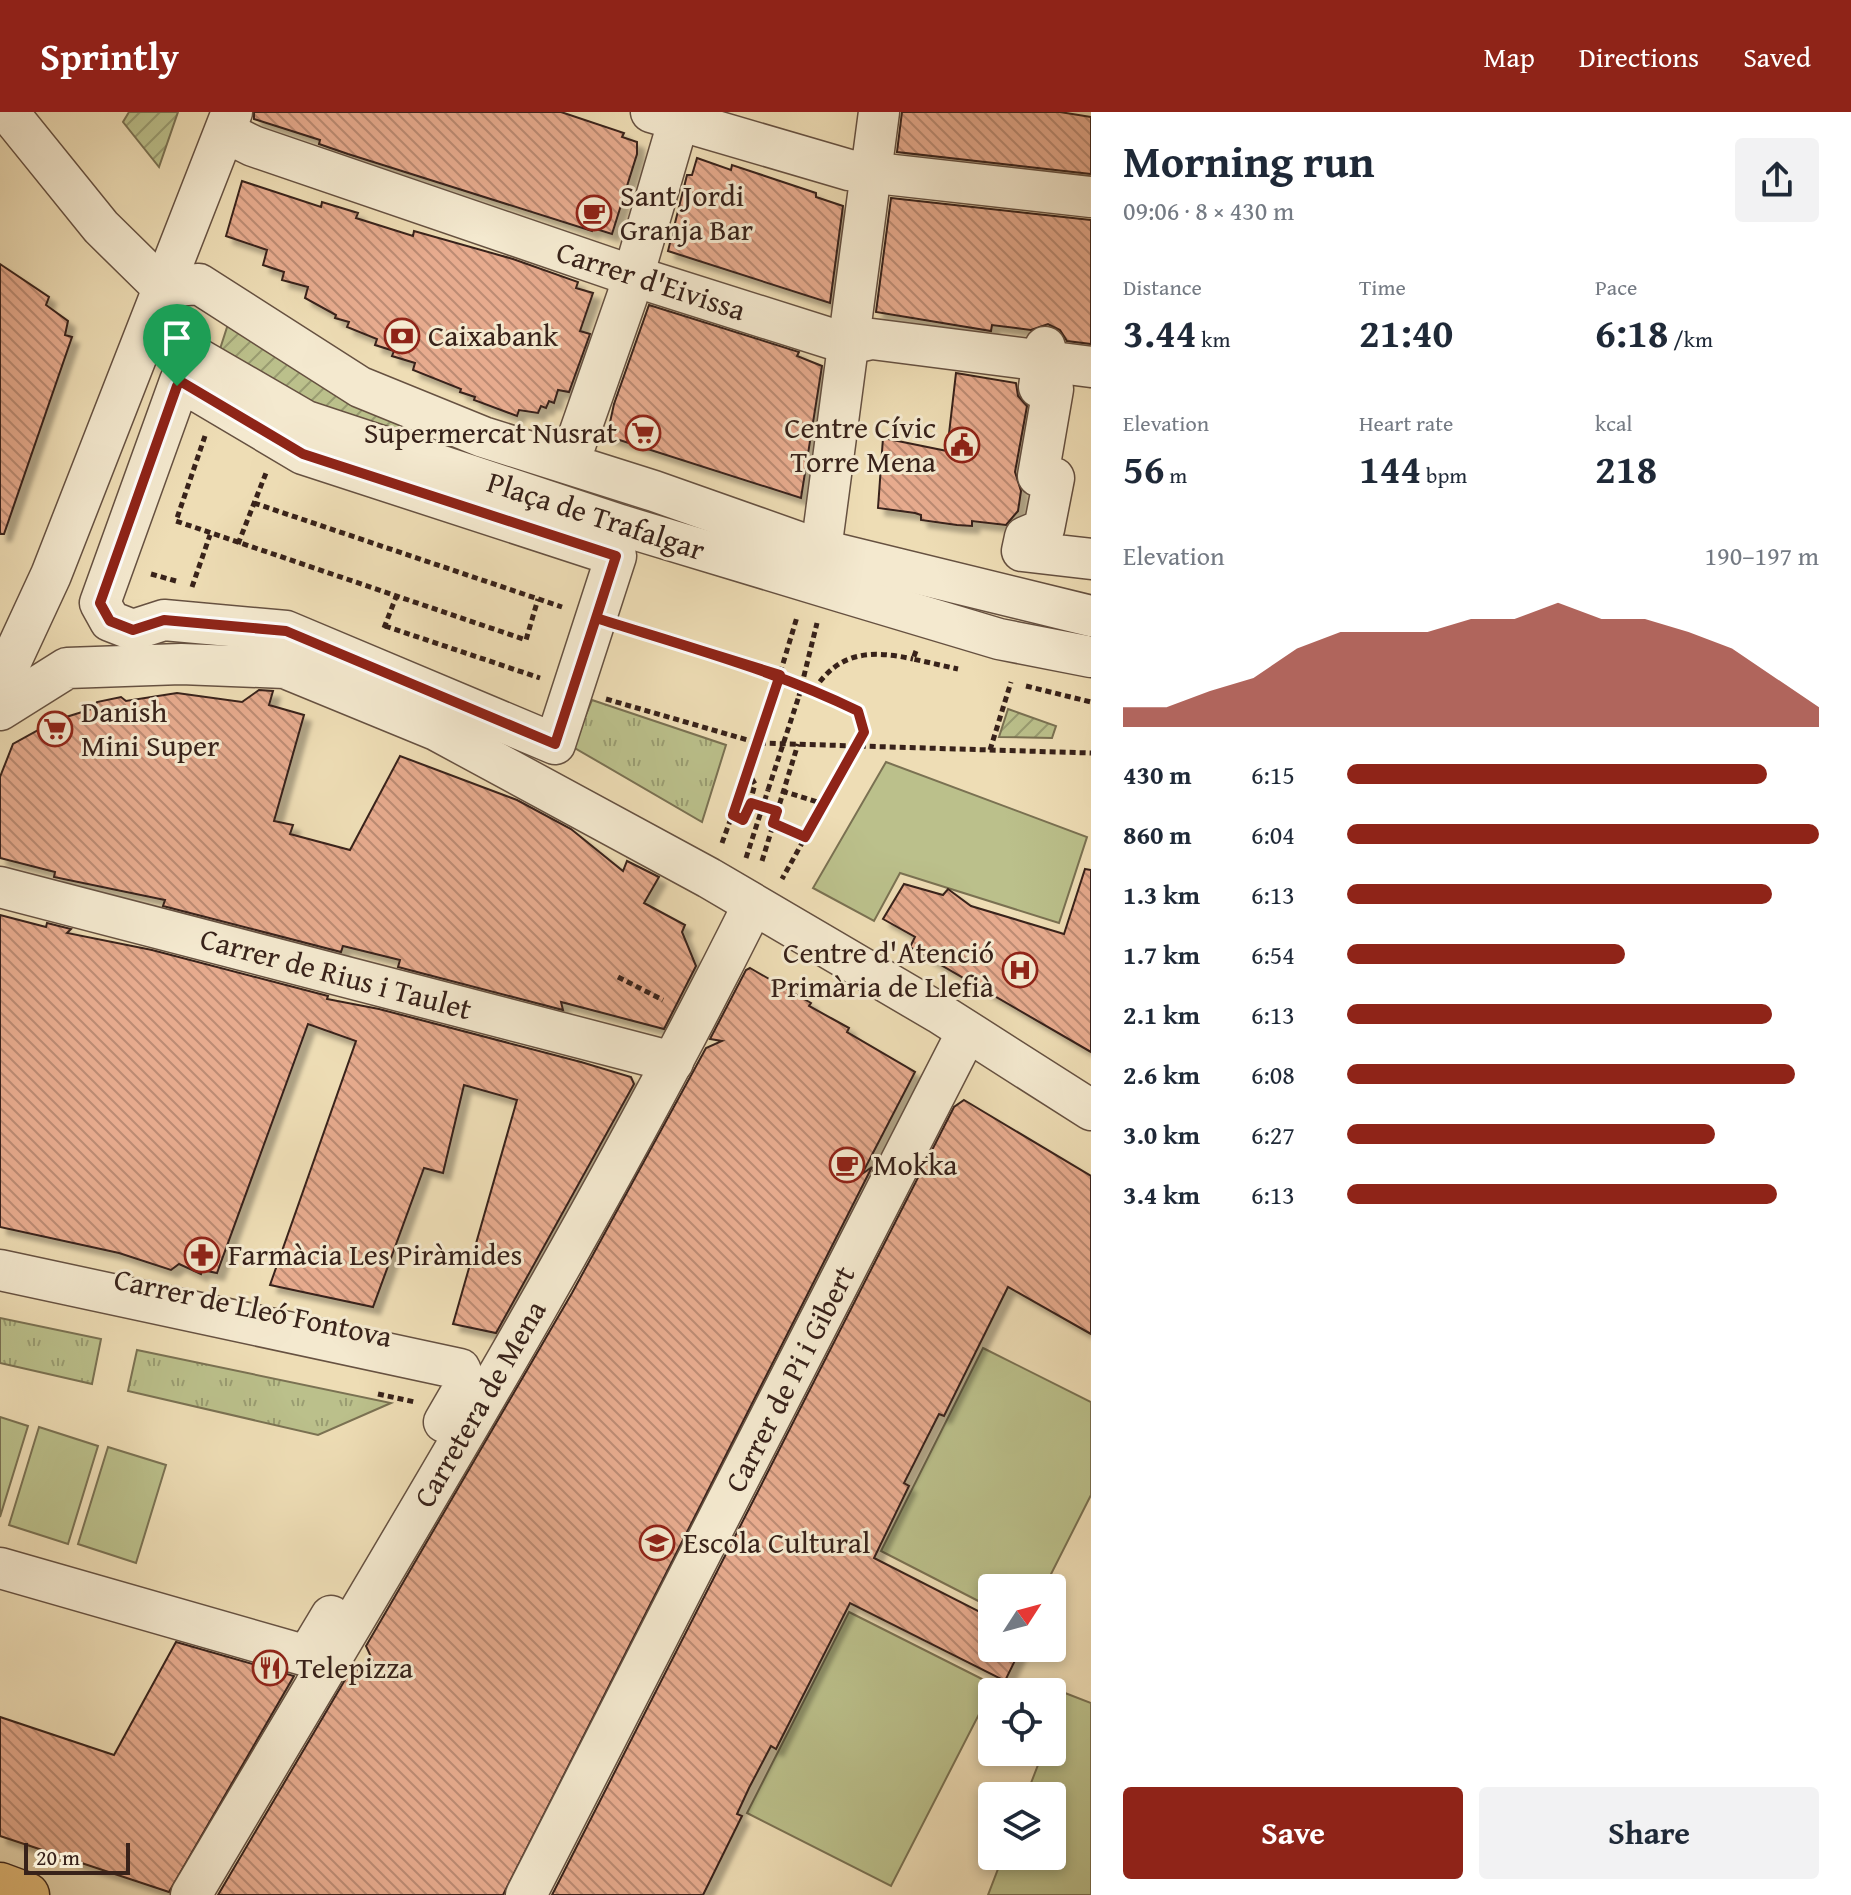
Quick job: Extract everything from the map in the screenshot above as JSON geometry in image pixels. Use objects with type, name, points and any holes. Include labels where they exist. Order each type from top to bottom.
[{"type":"main road","points":[[0,1885],[27,1895]]},
{"type":"street","points":[[8,112],[101,227],[162,287]]},
{"type":"street","points":[[821,550],[879,112]]},
{"type":"street","points":[[569,463],[633,276],[670,115],[849,170],[1091,197]]},
{"type":"street","points":[[0,685],[17,617],[195,214],[229,122]]},
{"type":"street","name":"Carrer d'Eivissa","points":[[229,122],[253,146],[633,276],[848,344],[872,339],[1091,367]]},
{"type":"street","name":"Plaça de Trafalgar","points":[[1091,616],[821,550],[458,428],[360,387],[199,284],[162,287],[170,336],[199,359],[306,421],[620,525],[884,605],[999,639],[1091,657]]},
{"type":"street","points":[[1091,347],[1046,341],[1039,387],[1053,389],[1038,476],[1054,478],[1044,529],[1025,537],[1022,551],[1091,559]]},
{"type":"street","name":"Plaça de Trafalgar","points":[[180,381],[216,402],[303,454],[616,556],[555,744],[286,631],[164,620],[133,630],[110,621],[100,603],[180,381]]},
{"type":"street","points":[[17,617],[67,668]]},
{"type":"street","points":[[0,710],[67,668],[181,664],[285,668],[436,730],[766,894],[966,1034],[1091,1110]]},
{"type":"street","name":"Carrer de Rius i Taulet","points":[[0,887],[673,1062]]},
{"type":"street","name":"Carretera de Mena","points":[[191,1895],[506,1362],[766,894]]},
{"type":"street","name":"Carrer de Pi i Gibert","points":[[526,1895],[966,1034]]},
{"type":"street","name":"Carrer de Lleó Fontova","points":[[0,1253],[506,1362]]},
{"type":"street","points":[[0,1270],[460,1369],[467,1379],[307,1656],[0,1568]]},
{"type":"path","points":[[216,402],[176,521],[526,640],[538,599]]},
{"type":"path","points":[[238,544],[270,465]]},
{"type":"path","points":[[254,503],[596,618],[780,675],[858,711],[864,732],[805,837],[766,894]]},
{"type":"path","points":[[196,575],[210,535]]},
{"type":"path","points":[[146,572],[193,585]]},
{"type":"path","points":[[396,597],[386,624],[405,633]]},
{"type":"path","points":[[721,848],[758,743],[797,615]]},
{"type":"path","points":[[748,854],[799,696],[818,622]]},
{"type":"path","points":[[814,690],[825,674],[843,660],[861,653],[913,659]]},
{"type":"path","points":[[990,750],[1011,682]]},
{"type":"path","points":[[758,743],[1091,753]]},
{"type":"path","points":[[762,861],[798,744]]},
{"type":"path","points":[[733,815],[743,820],[751,803],[755,784],[748,772]]},
{"type":"path","points":[[782,791],[824,804]]},
{"type":"path","points":[[751,803],[777,811]]},
{"type":"path","points":[[773,823],[805,837]]},
{"type":"path","points":[[618,977],[669,1003]]},
{"type":"green space","points":[[129,112],[178,112],[159,167],[123,122]]},
{"type":"green space","points":[[230,318],[618,496],[614,510],[300,399],[220,349]]},
{"type":"green space","points":[[592,700],[726,745],[702,822],[573,747]]},
{"type":"green space","points":[[1008,709],[1056,726],[1052,738],[999,737]]},
{"type":"green space","points":[[886,762],[1087,837],[1059,923],[900,873],[874,921],[813,888]]},
{"type":"green space","points":[[0,1318],[101,1339],[92,1384],[0,1363]]},
{"type":"green space","points":[[983,1348],[1091,1402],[1091,1495],[1051,1574],[978,1574],[978,1601],[881,1551]]},
{"type":"green space","points":[[137,1350],[391,1403],[318,1435],[128,1391]]},
{"type":"green space","points":[[0,1417],[28,1426],[0,1517]]},
{"type":"green space","points":[[39,1427],[98,1446],[68,1544],[9,1525]]},
{"type":"green space","points":[[108,1447],[166,1465],[136,1563],[78,1544]]},
{"type":"green space","points":[[849,1612],[980,1678],[978,1716],[891,1886],[747,1813]]},
{"type":"green space","points":[[1066,1693],[1091,1703],[1091,1895],[988,1895],[998,1870],[1066,1870],[1066,1782],[1031,1782],[1038,1766],[1066,1766]]},
{"type":"building","points":[[254,112],[561,112],[624,133],[622,137],[637,142],[637,154],[612,234],[593,228],[592,231],[348,154],[319,144],[320,140],[254,119]]},
{"type":"building","points":[[902,112],[1060,112],[1091,117],[1091,174],[897,152]]},
{"type":"building","points":[[697,158],[731,170],[732,165],[816,193],[816,197],[843,206],[830,303],[668,251],[687,175],[692,175]]},
{"type":"building","points":[[242,181],[321,207],[322,202],[358,213],[356,218],[413,236],[414,231],[513,259],[578,282],[576,288],[593,293],[580,331],[590,334],[569,392],[558,390],[554,403],[549,401],[546,408],[541,406],[538,413],[519,410],[517,416],[474,400],[475,397],[460,392],[461,389],[413,370],[415,363],[392,356],[394,351],[375,345],[377,339],[347,327],[349,322],[335,318],[336,315],[305,298],[308,287],[282,280],[284,272],[263,265],[267,250],[226,236]]},
{"type":"building","points":[[891,198],[1091,220],[1091,344],[1067,341],[1060,330],[1048,324],[1031,330],[992,325],[991,331],[876,312]]},
{"type":"building","points":[[0,264],[49,297],[46,305],[68,321],[65,335],[72,337],[4,534],[0,534]]},
{"type":"building","points":[[649,305],[799,352],[797,356],[822,366],[801,498],[607,436],[614,404]]},
{"type":"building","points":[[956,373],[1016,383],[1018,396],[1027,406],[1015,472],[1021,491],[1018,511],[1006,525],[972,521],[972,526],[957,525],[921,520],[921,515],[915,513],[878,508],[883,438],[947,451]]},
{"type":"building","points":[[259,690],[273,691],[269,705],[304,715],[274,821],[293,825],[290,834],[350,850],[400,756],[517,800],[571,829],[623,871],[627,861],[659,877],[644,903],[685,925],[682,932],[696,966],[664,1029],[561,1002],[563,1010],[398,967],[400,960],[343,946],[341,952],[163,906],[165,900],[54,877],[55,872],[0,858],[0,777],[13,744],[38,730],[39,723],[62,713],[66,717],[95,708],[97,702],[121,697],[126,701],[177,693],[242,702]]},
{"type":"building","name":"Centre d'Atenció Primària de Llefià","points":[[1085,869],[1091,870],[1091,1052],[910,947],[915,937],[883,919],[904,884],[943,895],[948,889],[971,906],[1064,934]]},
{"type":"building","points":[[0,915],[46,927],[47,923],[71,929],[67,933],[152,950],[328,996],[327,999],[379,1009],[581,1062],[631,1077],[634,1084],[496,1333],[453,1324],[517,1100],[464,1085],[443,1173],[424,1168],[373,1307],[270,1285],[356,1041],[308,1024],[217,1273],[202,1270],[201,1274],[179,1264],[171,1270],[119,1253],[0,1227]]},
{"type":"building","points":[[750,968],[811,1003],[809,1006],[849,1028],[847,1032],[915,1072],[862,1174],[872,1167],[503,1895],[218,1895],[352,1668],[380,1676],[366,1646],[572,1293],[706,1048],[722,1041],[710,1039],[746,970]]},
{"type":"building","points":[[964,1100],[1091,1176],[1091,1334],[1008,1287],[944,1416],[939,1414],[904,1483],[909,1486],[874,1558],[978,1611],[978,1662],[1014,1662],[1006,1678],[999,1678],[850,1603],[776,1749],[771,1746],[749,1788],[737,1814],[742,1816],[703,1895],[552,1895],[954,1107]]},
{"type":"building","points":[[176,1642],[294,1676],[169,1892],[0,1836],[0,1717],[114,1755]]},
{"type":"place","name":"Sant Jordi Granja Bar","points":[[594,213]]},
{"type":"place","name":"Caixabank","points":[[402,336]]},
{"type":"place","name":"Supermercat Nusrat","points":[[643,433]]},
{"type":"place","name":"Centre Cívic Torre Mena","points":[[962,445]]},
{"type":"place","name":"Danish Mini Super","points":[[55,729]]},
{"type":"place","name":"Centre d'Atenció Primària de Llefià","points":[[1020,970]]},
{"type":"place","name":"Mokka","points":[[847,1165]]},
{"type":"place","name":"Farmàcia Les Piràmides","points":[[202,1255]]},
{"type":"place","name":"Escola Cultural","points":[[657,1543]]},
{"type":"place","name":"Telepizza","points":[[270,1668]]},
{"type":"route","points":[[177,386],[100,603],[110,621],[133,630],[164,620],[286,631],[458,700],[555,744],[596,618],[780,675],[733,815],[743,820],[751,803],[777,811],[773,823],[805,837],[864,732],[858,711],[780,675],[688,647],[596,618],[616,556],[303,454],[180,381],[177,386]]}]
